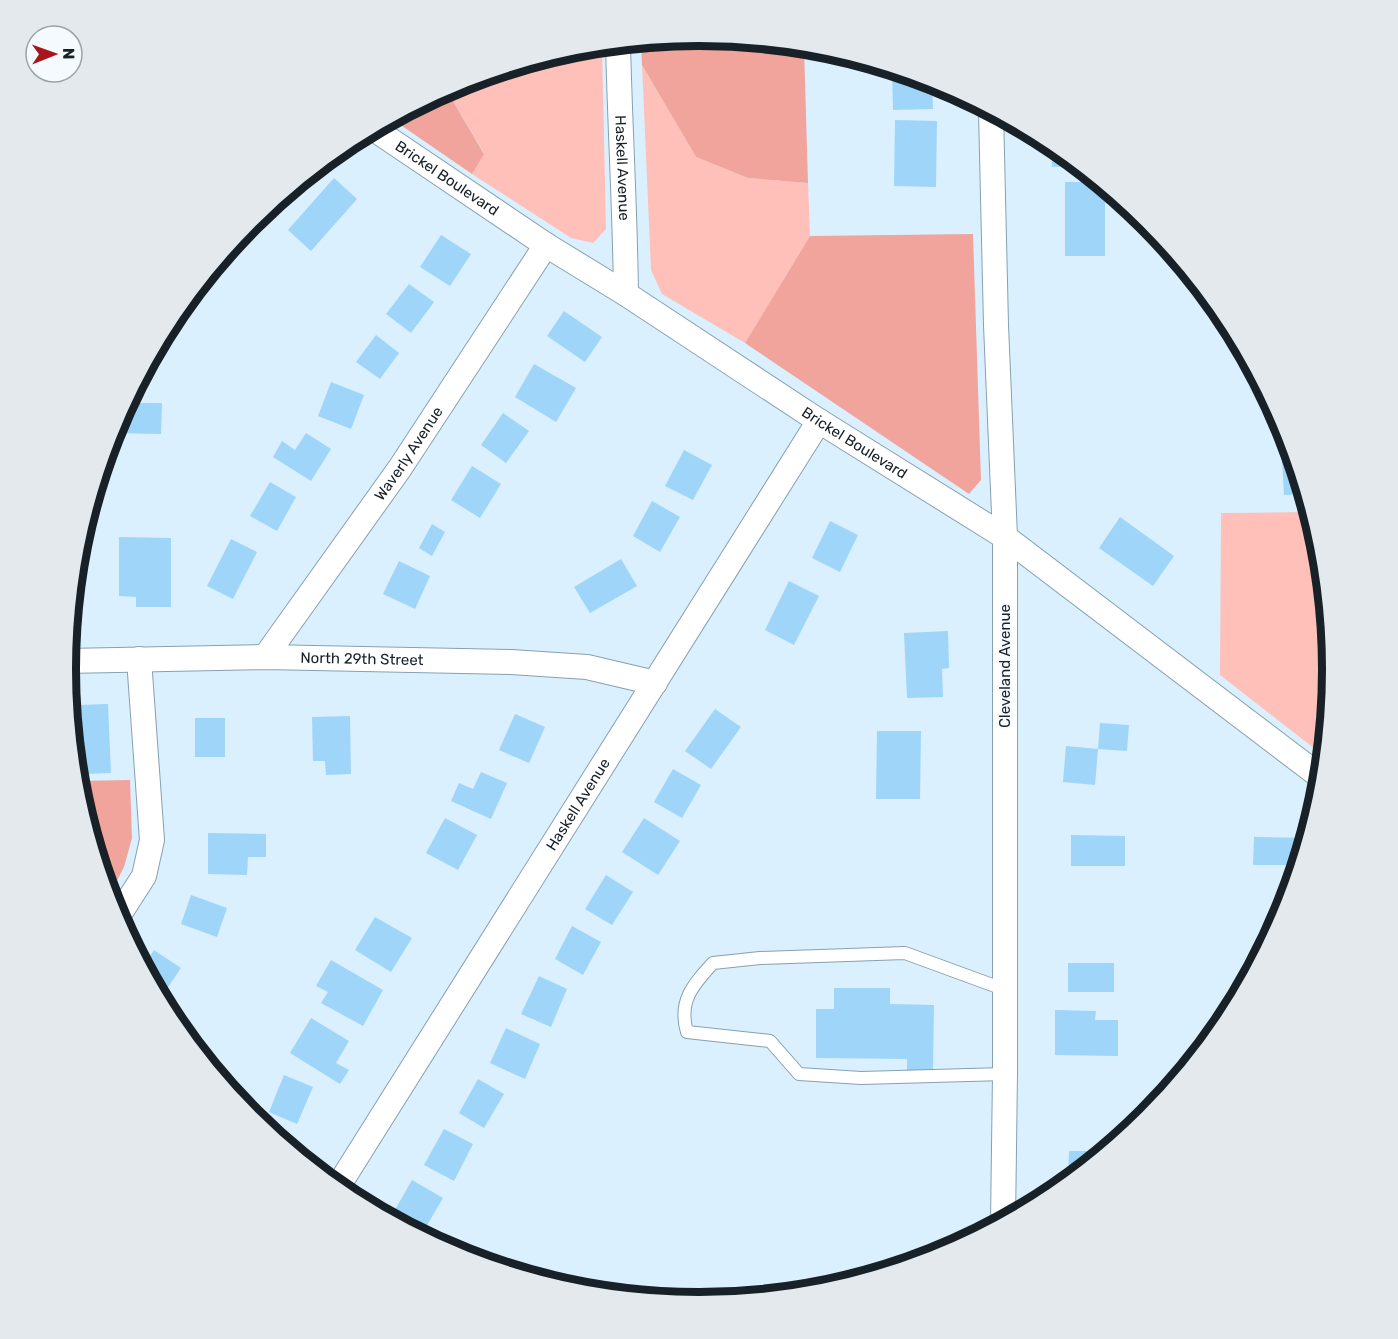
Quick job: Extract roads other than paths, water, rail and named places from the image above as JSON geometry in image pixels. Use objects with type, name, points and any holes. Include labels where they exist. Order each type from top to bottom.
[{"type":"street","name":"Haskell Avenue","points":[[618,52],[625,204],[626,294]]},
{"type":"street","name":"Cleveland Avenue","points":[[992,120],[996,325],[1005,537],[1006,986],[1003,1213]]},
{"type":"street","name":"Brickel Boulevard","points":[[381,134],[546,245],[626,294],[819,421],[1005,537],[1313,771]]},
{"type":"street","name":"Waverly Avenue","points":[[265,657],[400,468],[546,245]]},
{"type":"street","name":"Haskell Avenue","points":[[342,1180],[819,421]]},
{"type":"street","name":"North 29th Street","points":[[76,661],[265,657],[511,662],[576,666],[638,677],[655,683]]},
{"type":"street","points":[[123,908],[144,876],[152,840],[139,659]]},
{"type":"lane","points":[[1005,1074],[861,1078],[799,1074],[770,1041],[687,1032],[683,1018],[686,1000],[695,983],[713,963],[760,958],[906,953],[995,986],[1006,986]]}]
